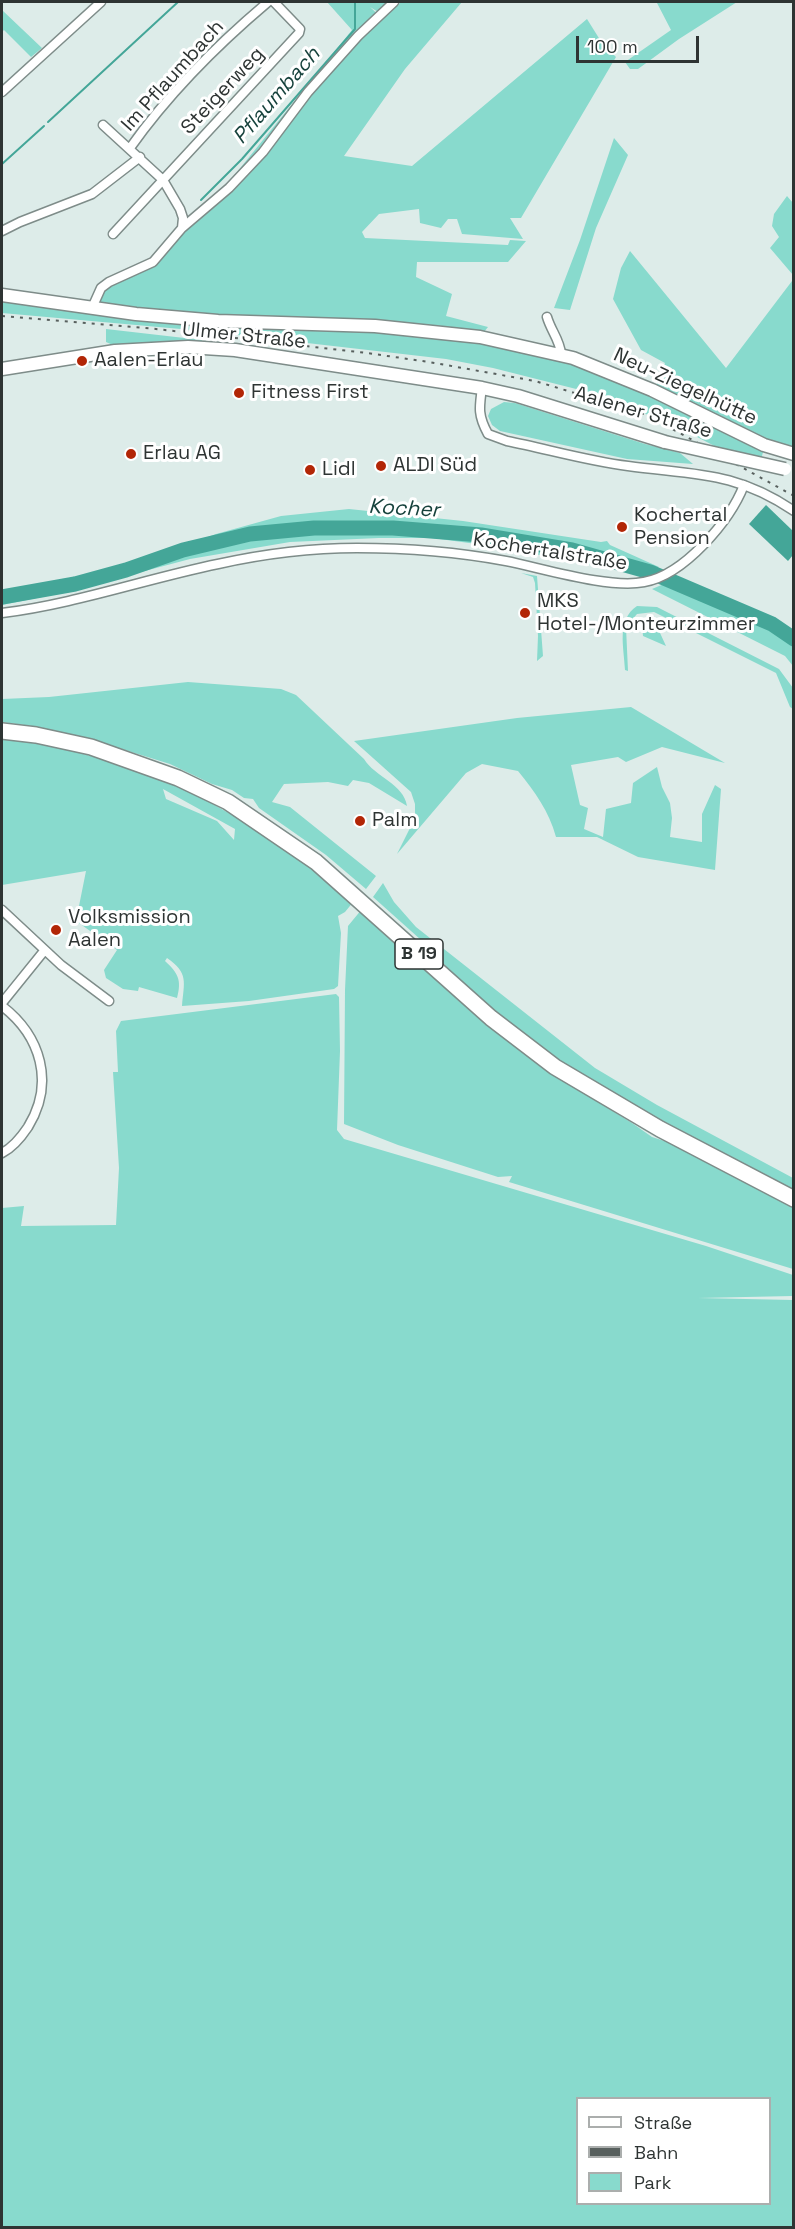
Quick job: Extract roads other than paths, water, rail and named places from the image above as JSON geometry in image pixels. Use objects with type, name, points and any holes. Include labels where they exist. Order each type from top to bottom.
[{"type":"highway","name":"B 19","points":[[2,731],[36,735],[91,747],[139,762],[228,802],[316,862],[490,1018],[555,1067],[660,1129],[794,1198]]},
{"type":"street","points":[[2,92],[100,2]]},
{"type":"street","name":"Im Pflaumbach","points":[[130,148],[150,120],[189,77],[225,40],[268,2]]},
{"type":"street","name":"Steigerweg","points":[[163,180],[299,33],[300,29],[296,22],[274,2]]},
{"type":"street","points":[[92,308],[101,288],[153,262],[182,228],[229,188],[263,152],[308,92],[358,36],[394,2]]},
{"type":"street","name":"Im Pflaumbach","points":[[104,125],[163,180],[180,209],[183,218],[182,228]]},
{"type":"street","name":"Im Pflaumbach","points":[[2,231],[92,194],[140,157]]},
{"type":"street","points":[[113,234],[163,180]]},
{"type":"street","name":"Neu-Ziegelhütte","points":[[2,295],[136,314],[218,321],[375,326],[480,337],[561,354],[652,390],[764,445],[794,454]]},
{"type":"street","points":[[547,317],[550,328],[560,344],[561,354]]},
{"type":"street","name":"Ulmer Straße","points":[[2,369],[115,351],[188,347],[235,350],[482,388]]},
{"type":"street","points":[[482,388],[479,405],[480,419],[488,434],[507,441],[627,466],[720,477],[773,497],[794,511]]},
{"type":"street","name":"Aalener Straße","points":[[482,388],[519,396],[665,442],[789,471]]},
{"type":"street","name":"Kochertalstraße","points":[[2,613],[43,608],[219,564],[303,551],[345,549],[403,549],[453,554],[504,561],[610,582],[642,583],[675,570],[693,556],[739,498],[744,485]]},
{"type":"street","points":[[2,910],[44,951],[109,1001]]},
{"type":"street","points":[[2,1153],[34,1117],[42,1087],[41,1066],[36,1049],[26,1029],[2,1005],[44,951]]},
{"type":"waterway","points":[[48,122],[178,2]]},
{"type":"waterway","name":"Pflaumbach","points":[[201,200],[242,159],[355,29],[355,2]]},
{"type":"waterway","points":[[2,164],[44,126]]},
{"type":"waterway","name":"Kocher","points":[[2,597],[75,584],[126,570],[183,550],[250,534],[314,528],[393,528],[481,535],[572,550],[650,572],[772,624],[794,639]]},
{"type":"railway","points":[[2,316],[156,329],[367,353],[535,381],[647,415],[794,496]]},
{"type":"place","name":"Aalen-Erlau","points":[[82,361]]},
{"type":"place","name":"Fitness First","points":[[239,393]]},
{"type":"place","name":"Erlau AG","points":[[131,454]]},
{"type":"place","name":"ALDI Süd","points":[[381,466]]},
{"type":"place","name":"Lidl","points":[[310,470]]},
{"type":"place","name":"Kochertal Pension","points":[[622,527]]},
{"type":"place","name":"MKS Hotel-/Monteurzimmer","points":[[525,613]]},
{"type":"place","name":"Palm","points":[[360,821]]},
{"type":"place","name":"Volksmission Aalen","points":[[56,930]]}]
